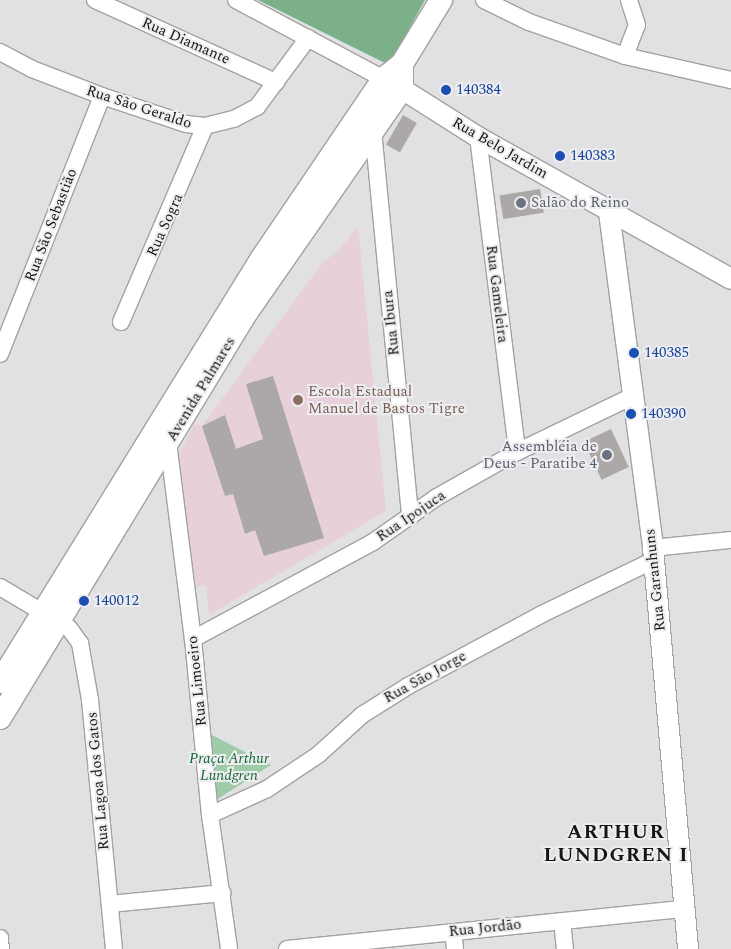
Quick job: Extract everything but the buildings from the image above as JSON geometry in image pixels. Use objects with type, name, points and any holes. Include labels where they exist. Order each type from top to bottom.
[{"type":"main road","name":"Avenida Palmares","points":[[0,682],[51,617],[168,442],[247,312],[373,130],[402,64],[440,0]]},
{"type":"main road","name":"Avenida Palmares","points":[[0,718],[51,617],[262,258],[392,84]]},
{"type":"street","name":"Rua Diamante","points":[[95,0],[276,82]]},
{"type":"street","points":[[236,0],[392,84]]},
{"type":"street","points":[[484,0],[529,22],[625,56],[731,80]]},
{"type":"street","points":[[625,56],[637,25],[629,0]]},
{"type":"street","name":"Rua São Geraldo","points":[[0,52],[32,69],[102,96],[186,124],[205,126],[248,114],[276,82],[308,38]]},
{"type":"street","name":"Rua Belo Jardim","points":[[392,84],[609,212],[731,279]]},
{"type":"street","name":"Rua São Sebastião","points":[[0,354],[102,96]]},
{"type":"street","name":"Rua Sogra","points":[[121,322],[205,126]]},
{"type":"street","name":"Rua Ibura","points":[[373,130],[410,516]]},
{"type":"street","name":"Rua Gameleira","points":[[478,136],[517,452]]},
{"type":"street","name":"Rua Garanhuns","points":[[609,212],[631,397],[653,554],[688,949]]},
{"type":"street","name":"Rua Ipojuca","points":[[193,639],[365,546],[410,516],[517,452],[631,397]]},
{"type":"street","name":"Rua Limoeiro","points":[[168,442],[193,639],[210,815],[229,949]]},
{"type":"street","name":"Rua São Jorge","points":[[210,815],[274,784],[318,755],[362,715],[408,686],[653,554],[731,540]]},
{"type":"street","name":"Rua Lagoa dos Gatos","points":[[0,586],[73,632],[84,654],[114,949]]},
{"type":"street","points":[[110,904],[222,892]]},
{"type":"street","name":"Rua Jordão","points":[[287,949],[344,946],[562,920],[684,909]]},
{"type":"street","points":[[562,920],[565,949]]},
{"type":"street","points":[[453,932],[455,949]]},
{"type":"street","points":[[0,938],[2,949]]},
{"type":"shaded area","name":"Escola Estadual Manuel de Bastos Tigre","points":[[358,226],[386,511],[209,615],[206,585],[189,589],[174,465],[195,422],[202,426],[323,262],[339,250]]},
{"type":"green space","points":[[258,0],[425,0],[389,65]]},
{"type":"green space","name":"Praça Arthur Lundgren","points":[[204,731],[271,765],[210,804]]},
{"type":"place","name":"140384","points":[[446,90]]},
{"type":"place","name":"140383","points":[[560,156]]},
{"type":"place","name":"Salão do Reino","points":[[521,203]]},
{"type":"place","name":"140385","points":[[634,353]]},
{"type":"place","name":"Escola Estadual Manuel de Bastos Tigre","points":[[298,400]]},
{"type":"place","name":"140390","points":[[631,414]]},
{"type":"place","name":"Assembléia de Deus - Paratibe 4","points":[[607,455]]},
{"type":"place","name":"140012","points":[[84,601]]},
{"type":"district","name":"ARTHUR LUNDGREN I","points":[[616,844]]}]
